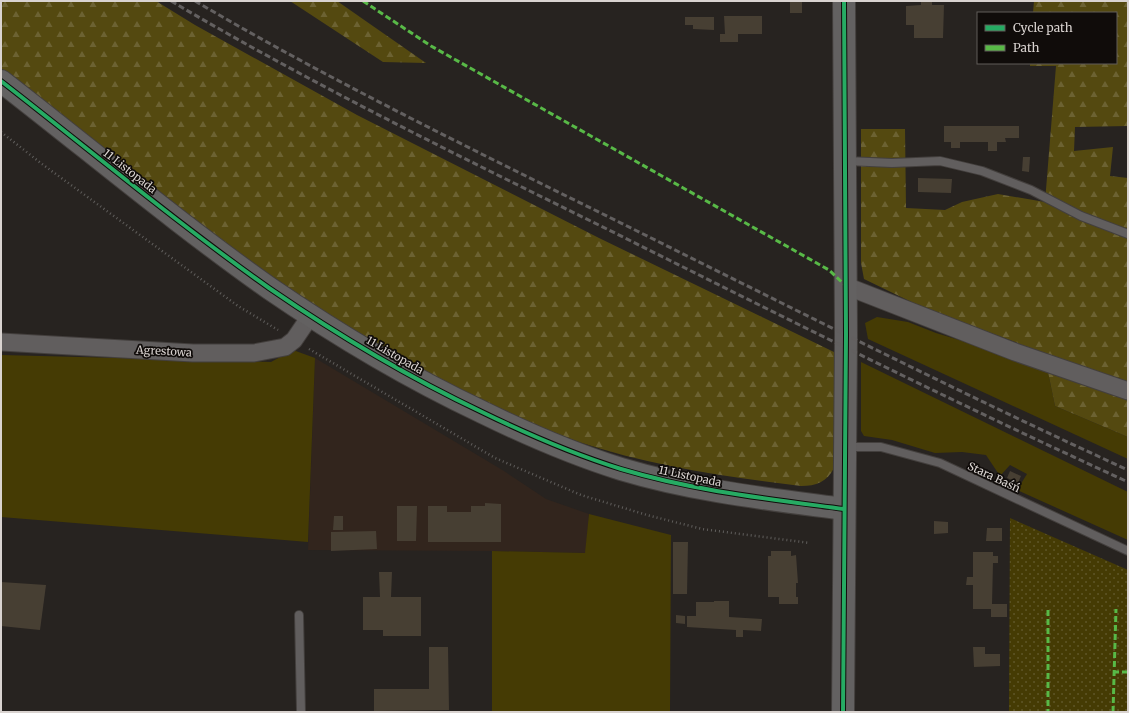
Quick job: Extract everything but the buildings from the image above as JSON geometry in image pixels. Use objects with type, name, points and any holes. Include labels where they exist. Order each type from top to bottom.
[{"type":"street","points":[[843,712],[846,286],[844,1]]},
{"type":"street","name":"11 Listopada","points":[[1,81],[221,252],[311,315],[381,358],[441,392],[570,452],[641,475],[703,490],[844,509]]},
{"type":"street","points":[[846,286],[1015,352],[1128,391]]},
{"type":"street","name":"Agrestowa","points":[[1,342],[193,353],[254,353],[285,347],[294,340],[311,315]]},
{"type":"lane","points":[[844,161],[892,163],[940,161],[982,171],[1031,190],[1081,216],[1128,234]]},
{"type":"lane","name":"Stara Baśń","points":[[844,446],[881,447],[940,463],[1128,551]]},
{"type":"lane","points":[[298,615],[301,712]]},
{"type":"shaded area","points":[[877,317],[908,322],[936,333],[989,349],[1048,372],[1055,406],[1128,437],[1128,459],[868,339],[865,323]]},
{"type":"shaded area","points":[[293,350],[315,358],[308,542],[1,517],[1,355],[271,362]]},
{"type":"shaded area","points":[[315,358],[504,471],[546,499],[589,514],[586,553],[308,550]]},
{"type":"shaded area","points":[[861,362],[1128,492],[1128,540],[1017,490],[1027,474],[1010,465],[1000,476],[986,455],[962,452],[935,453],[892,440],[864,436],[861,431]]},
{"type":"shaded area","points":[[589,514],[671,535],[670,712],[492,712],[492,551],[585,553]]},
{"type":"shaded area","points":[[1010,518],[1128,570],[1128,712],[1009,712]]},
{"type":"green space","points":[[1,1],[156,1],[195,25],[357,115],[599,238],[836,353],[834,468],[824,480],[816,484],[801,486],[689,470],[634,458],[579,442],[507,413],[460,390],[415,365],[335,318],[293,291],[225,242],[1,68]]},
{"type":"green space","points":[[290,1],[337,1],[426,63],[383,62]]},
{"type":"green space","points":[[1034,1],[1128,1],[1128,126],[1075,127],[1074,151],[1113,147],[1110,176],[1128,178],[1128,437],[1055,406],[1048,372],[1022,363],[1018,343],[928,310],[864,279],[861,263],[861,129],[905,129],[906,208],[945,210],[962,202],[998,194],[1045,202],[1056,66],[1030,66],[1030,64],[1117,64],[1117,12],[1033,12]]},
{"type":"railway","points":[[171,1],[280,63],[447,149],[870,360],[1128,482]]},
{"type":"railway","points":[[195,1],[303,62],[469,148],[881,352],[1128,470]]},
{"type":"marked path","points":[[363,1],[431,46],[829,270],[846,286]]},
{"type":"marked path","points":[[1113,712],[1116,609]]},
{"type":"marked path","points":[[1048,610],[1048,712]]},
{"type":"marked path","points":[[1113,672],[1128,672]]},
{"type":"cycle path","points":[[843,712],[846,335],[844,1]]},
{"type":"cycle path","points":[[1,81],[167,212],[269,288],[320,322],[373,354],[454,399],[550,443],[585,457],[648,477],[704,489],[844,509]]}]
